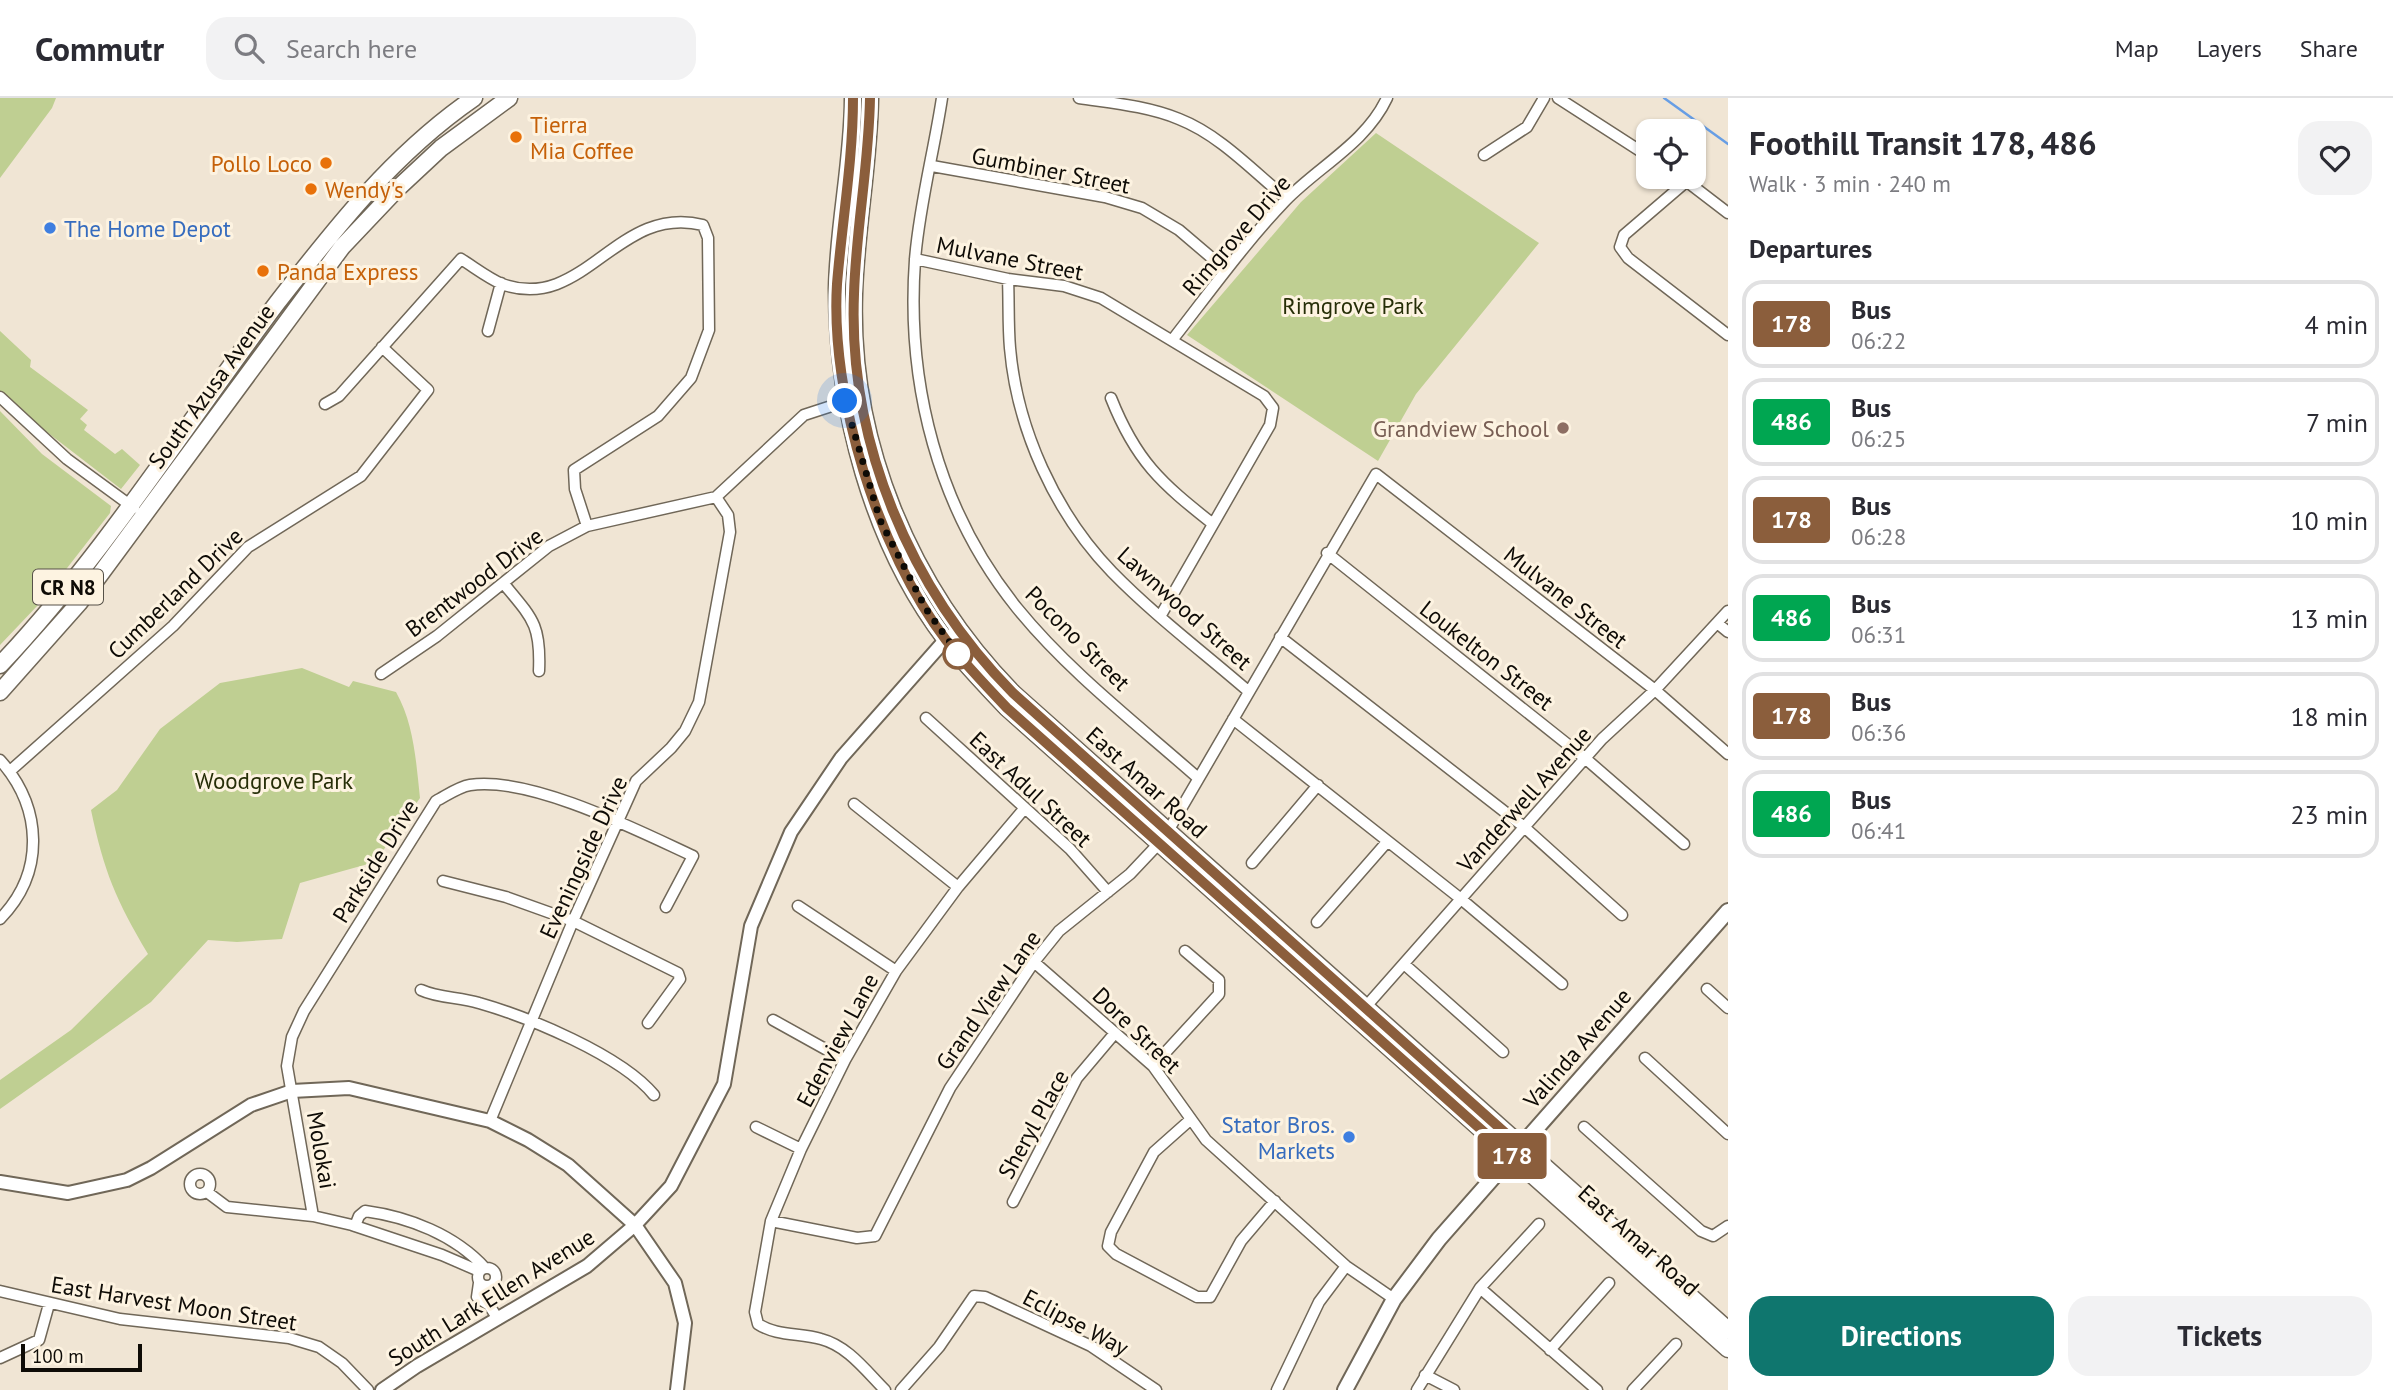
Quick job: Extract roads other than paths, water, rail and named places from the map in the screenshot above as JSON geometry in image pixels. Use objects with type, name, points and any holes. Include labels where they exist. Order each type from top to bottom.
[{"type":"main road","name":"South Azusa Avenue","points":[[0,665],[64,593],[341,219],[428,132],[474,98]]},
{"type":"main road","name":"South Azusa Avenue","points":[[0,692],[79,603],[257,360],[360,226],[441,148],[509,98]]},
{"type":"main road","name":"East Amar Road","points":[[853,98],[850,164],[837,286],[838,344],[880,520],[907,576],[1007,708],[1163,838],[1360,1013],[1516,1152],[1728,1349]]},
{"type":"main road","name":"East Amar Road","points":[[853,400],[853,296],[869,145],[870,98]]},
{"type":"main road","name":"Valinda Avenue","points":[[1345,1390],[1394,1299],[1439,1239],[1728,911]]},
{"type":"main road","name":"East Amar Road","points":[[1516,1152],[1728,1331]]},
{"type":"street","name":"Pocono Street","points":[[942,98],[915,259],[914,352],[927,429],[955,506],[1017,607],[1064,658],[1198,778]]},
{"type":"street","points":[[1079,98],[1150,109],[1182,120],[1215,139],[1287,199]]},
{"type":"street","name":"Rimgrove Drive","points":[[1173,339],[1226,270],[1287,199],[1342,154],[1380,114],[1387,98]]},
{"type":"street","points":[[1484,155],[1527,127],[1544,98]]},
{"type":"street","points":[[1558,98],[1636,148]]},
{"type":"street","name":"Gumbiner Street","points":[[932,166],[1105,197],[1142,208],[1179,230],[1226,270]]},
{"type":"street","points":[[1673,189],[1624,235],[1620,247],[1628,258],[1728,335]]},
{"type":"street","points":[[1697,189],[1728,213]]},
{"type":"street","points":[[325,404],[339,396],[461,259],[501,283],[524,289],[550,287],[573,277],[621,240],[651,225],[689,221],[703,225],[708,238],[709,330],[691,378],[658,416],[574,470],[575,489],[587,526]]},
{"type":"street","name":"Mulvane Street","points":[[915,259],[1009,279],[1064,286],[1101,298],[1173,339],[1264,397],[1273,408],[1270,425],[1213,524]]},
{"type":"street","name":"Lawnwood Street","points":[[1009,279],[1010,349],[1024,420],[1042,467],[1069,519],[1112,571],[1248,691]]},
{"type":"street","points":[[488,331],[501,283]]},
{"type":"street","name":"Cumberland Drive","points":[[10,771],[173,626],[248,547],[361,476],[428,390],[382,347]]},
{"type":"street","points":[[0,397],[67,459],[144,515]]},
{"type":"street","points":[[1111,398],[1126,436],[1148,468],[1213,524],[1161,615]]},
{"type":"street","points":[[716,497],[804,415],[853,400]]},
{"type":"street","name":"Mulvane Street","points":[[1376,474],[1655,690],[1728,754]]},
{"type":"street","name":"Grand View Lane","points":[[771,1221],[858,1238],[875,1236],[950,1088],[1034,962],[1059,930],[1108,892],[1163,838],[1327,553],[1376,474]]},
{"type":"street","name":"Brentwood Drive","points":[[380,674],[437,636],[549,546],[587,526],[716,497]]},
{"type":"street","name":"Eveningside Drive","points":[[490,1121],[534,1020],[573,920],[636,781],[671,748],[685,730],[699,702],[730,532],[728,515],[716,497]]},
{"type":"street","name":"Loukelton Street","points":[[1327,553],[1586,759],[1684,844]]},
{"type":"street","points":[[505,584],[534,619],[540,641],[539,671]]},
{"type":"street","name":"Vanderwell Avenue","points":[[1360,1013],[1602,739],[1655,690],[1728,611]]},
{"type":"street","points":[[1717,623],[1728,632]]},
{"type":"street","name":"South Lark Ellen Avenue","points":[[382,1390],[573,1276],[635,1225],[671,1186],[724,1084],[751,926],[791,832],[841,758],[952,634]]},
{"type":"street","name":"Lawnwood Street","points":[[1280,637],[1523,826],[1622,915]]},
{"type":"street","name":"East Adul Street","points":[[926,718],[1070,849],[1108,892]]},
{"type":"street","points":[[1233,719],[1461,898],[1562,984]]},
{"type":"street","points":[[0,760],[27,798],[34,834],[30,870],[10,909],[0,919]]},
{"type":"street","name":"Parkside Drive","points":[[292,1091],[288,1066],[292,1037],[304,1011],[436,801],[467,785],[506,783],[618,820],[693,856],[666,907]]},
{"type":"street","points":[[1252,863],[1318,785]]},
{"type":"street","points":[[854,804],[958,887]]},
{"type":"street","name":"Edenview Lane","points":[[885,1390],[847,1351],[823,1339],[768,1331],[758,1324],[755,1312],[771,1221],[801,1149],[845,1060],[896,971],[958,887],[1024,809]]},
{"type":"street","points":[[1317,922],[1387,842]]},
{"type":"street","points":[[443,881],[506,897],[573,920],[680,976],[648,1023]]},
{"type":"street","points":[[798,906],[896,971]]},
{"type":"street","points":[[1153,1066],[1219,994],[1219,979],[1185,951]]},
{"type":"street","name":"Dore Street","points":[[1034,962],[1153,1066],[1206,1140],[1346,1266],[1394,1299]]},
{"type":"street","points":[[1404,964],[1503,1052]]},
{"type":"street","points":[[1707,989],[1728,1008]]},
{"type":"street","points":[[421,990],[475,1002],[534,1020],[587,1047],[654,1095]]},
{"type":"street","points":[[773,1020],[845,1060]]},
{"type":"street","name":"Sheryl Place","points":[[1013,1202],[1077,1078],[1115,1033]]},
{"type":"street","points":[[1645,1058],[1728,1134]]},
{"type":"street","points":[[0,1182],[68,1193],[127,1180],[151,1168],[251,1105],[292,1091],[349,1088],[490,1121],[528,1140],[568,1165],[635,1225],[676,1283],[685,1323],[677,1390]]},
{"type":"street","name":"Molokai","points":[[292,1091],[313,1216]]},
{"type":"street","points":[[1190,1120],[1154,1152],[1111,1232],[1108,1246],[1116,1254],[1198,1297],[1210,1297],[1241,1241],[1275,1201]]},
{"type":"street","points":[[756,1127],[801,1149]]},
{"type":"street","points":[[1584,1127],[1701,1231],[1713,1236],[1728,1226]]},
{"type":"street","points":[[207,1192],[227,1207],[313,1216],[355,1226],[482,1270],[494,1271],[495,1282],[487,1287],[479,1283]]},
{"type":"street","points":[[355,1226],[359,1216],[365,1211],[417,1225],[470,1251],[482,1270],[477,1297],[489,1305],[498,1319]]},
{"type":"street","points":[[1418,1390],[1480,1289],[1538,1224]]},
{"type":"street","points":[[1277,1390],[1319,1302],[1346,1266]]},
{"type":"street","points":[[1550,1350],[1609,1283]]},
{"type":"street","points":[[1480,1289],[1597,1390]]},
{"type":"street","name":"East Harvest Moon Street","points":[[0,1291],[120,1319],[289,1338],[319,1348],[342,1363],[368,1390]]},
{"type":"street","name":"Eclipse Way","points":[[901,1390],[939,1347],[974,1296],[985,1297],[1091,1346],[1156,1390]]},
{"type":"street","points":[[0,1359],[39,1340],[48,1304]]},
{"type":"street","points":[[1633,1390],[1676,1344]]},
{"type":"street","points":[[1425,1375],[1454,1390]]},
{"type":"waterway","points":[[1664,98],[1728,144]]},
{"type":"place","name":"Tierra Mia Coffee","points":[[516,137]]},
{"type":"place","name":"Pollo Loco","points":[[326,163]]},
{"type":"place","name":"Wendy's","points":[[311,189]]},
{"type":"place","name":"The Home Depot","points":[[50,228]]},
{"type":"place","name":"Panda Express","points":[[263,271]]},
{"type":"place","name":"Grandview School","points":[[1563,428]]},
{"type":"place","name":"Stator Bros. Markets","points":[[1349,1137]]},
{"type":"park label","name":"Rimgrove Park","points":[[1353,305]]},
{"type":"park label","name":"Woodgrove Park","points":[[274,780]]}]
